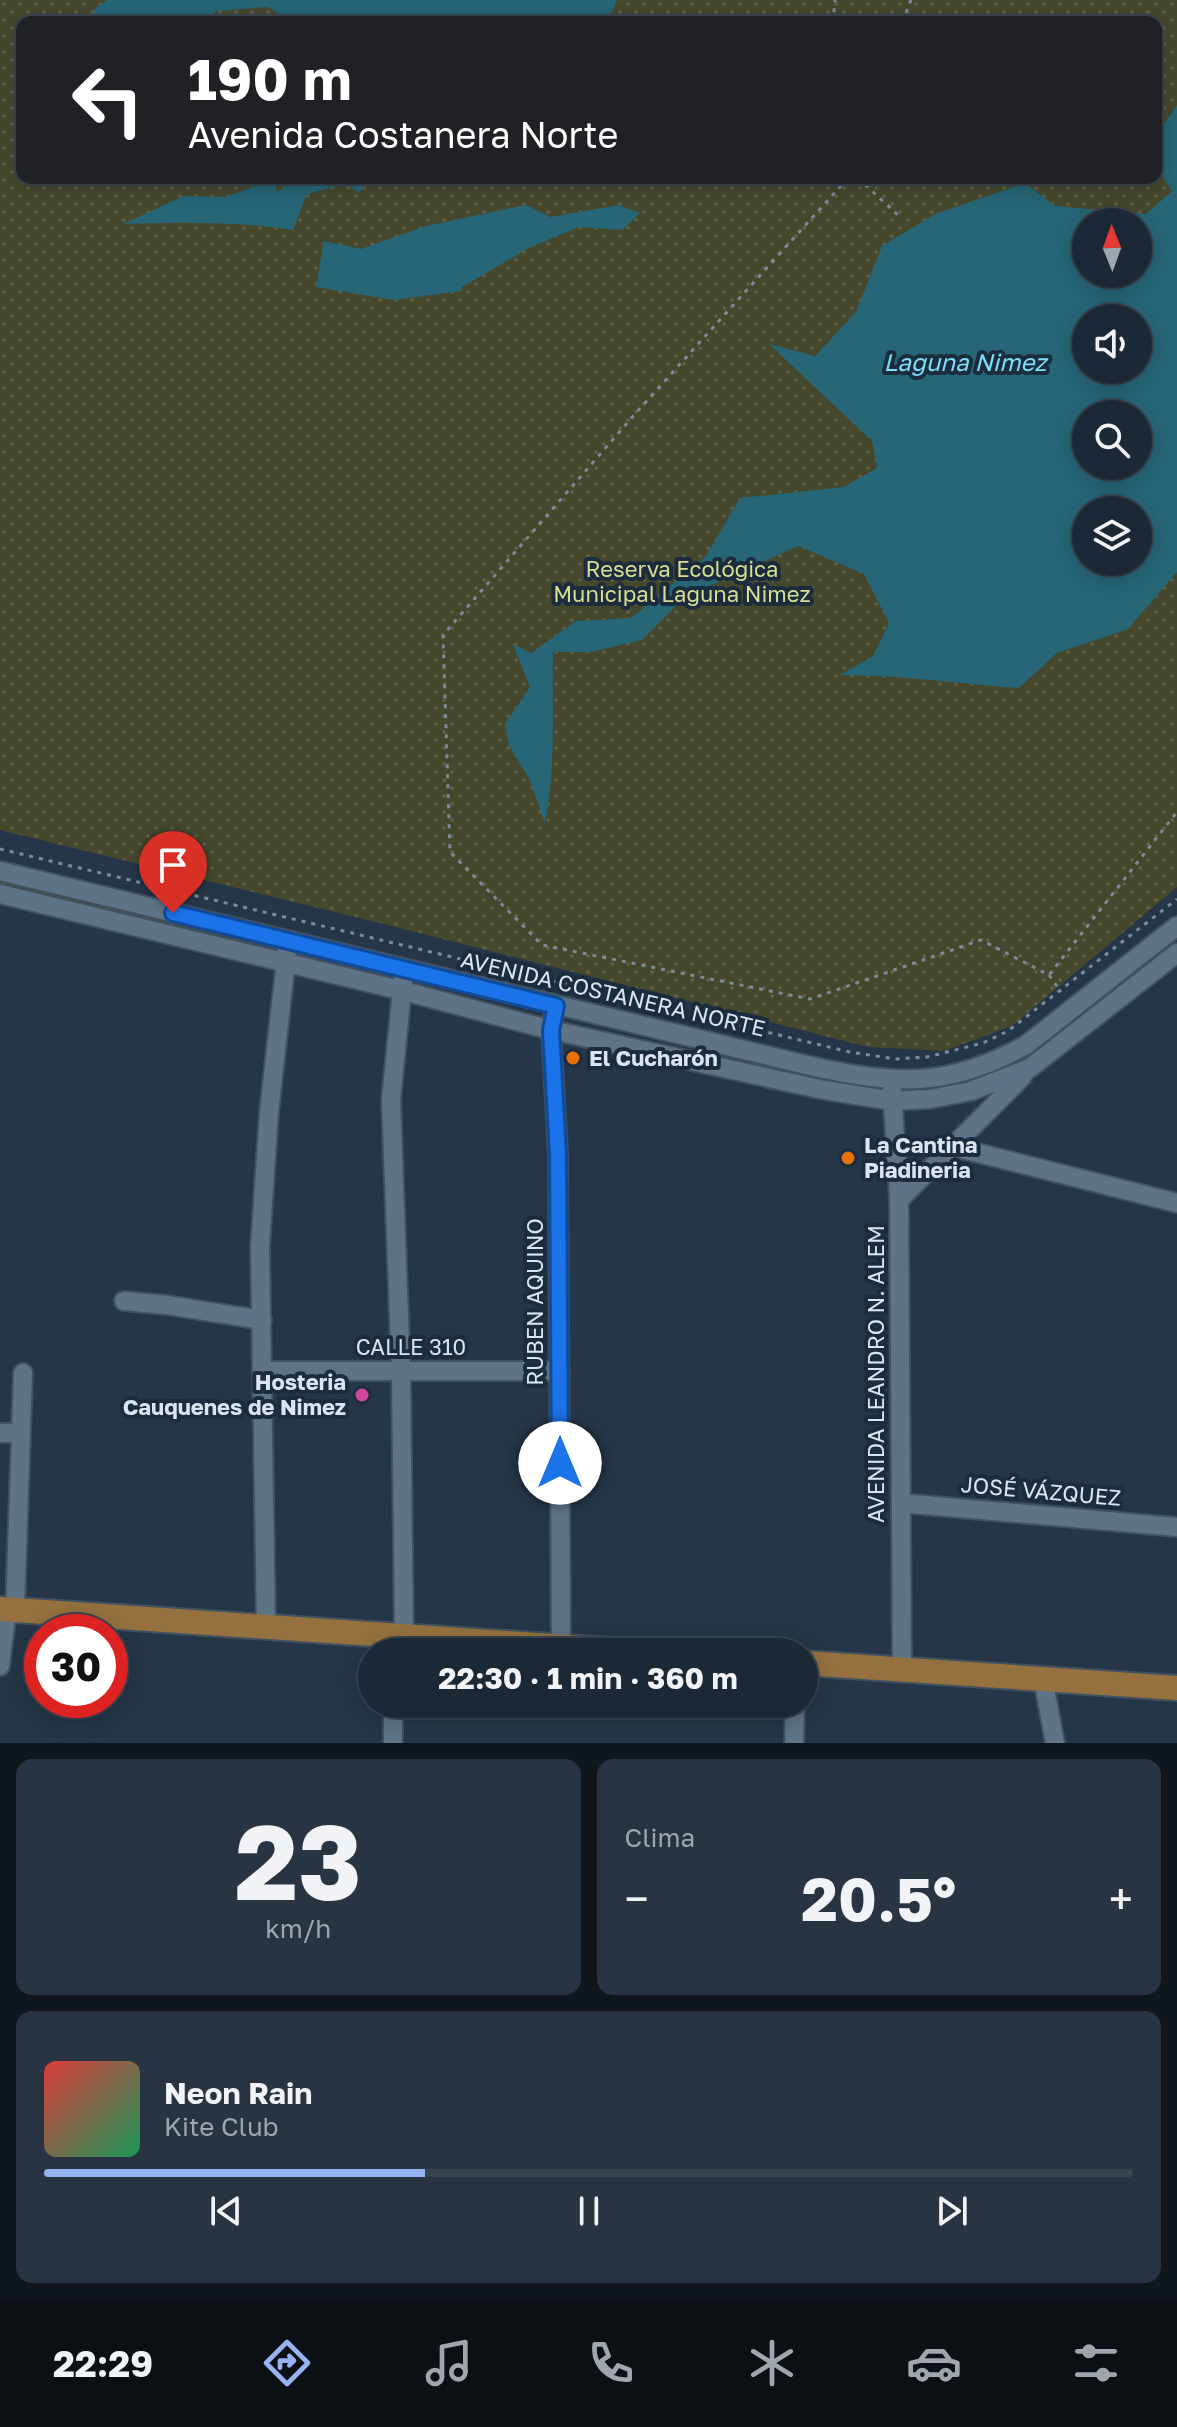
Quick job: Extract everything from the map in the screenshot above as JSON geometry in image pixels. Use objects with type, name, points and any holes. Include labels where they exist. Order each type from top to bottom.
[{"type":"main road","points":[[7,1610],[266,1627],[368,1638]]},
{"type":"main road","points":[[818,1664],[1177,1688]]},
{"type":"street","name":"AVENIDA COSTANERA NORTE","points":[[0,871],[556,1006],[831,1070],[892,1079],[935,1079],[986,1065],[1026,1045],[1177,926]]},
{"type":"street","name":"AVENIDA COSTANERA NORTE","points":[[0,894],[400,990],[551,1030],[824,1090],[893,1101],[930,1099],[971,1091],[1030,1068],[1177,953]]},
{"type":"street","points":[[266,1627],[260,1247],[268,1127],[288,941]]},
{"type":"street","points":[[396,1638],[401,1372],[391,1100],[400,990],[407,969]]},
{"type":"street","name":"RUBEN AQUINO","points":[[556,1006],[551,1030],[558,1154],[561,1638]]},
{"type":"street","points":[[899,1200],[1030,1068]]},
{"type":"street","name":"AVENIDA LEANDRO N. ALEM","points":[[892,1079],[899,1200],[902,1669]]},
{"type":"street","points":[[954,1147],[1177,1203]]},
{"type":"street","points":[[124,1301],[262,1320]]},
{"type":"street","name":"CALLE 310","points":[[263,1371],[560,1371]]},
{"type":"street","points":[[0,1666],[21,1433],[23,1373]]},
{"type":"street","points":[[0,1433],[21,1433]]},
{"type":"street","name":"JOSÉ VÁZQUEZ","points":[[901,1503],[1177,1527]]},
{"type":"street","points":[[1043,1679],[1055,1743]]},
{"type":"street","points":[[393,1718],[393,1743]]},
{"type":"street","points":[[794,1743],[795,1718]]},
{"type":"path","points":[[843,184],[635,414],[443,635],[450,852],[542,945],[810,999],[981,940],[1049,975],[1072,1010]]},
{"type":"path","points":[[864,184],[899,216]]},
{"type":"path","points":[[1049,975],[1177,812]]},
{"type":"path","points":[[0,849],[834,1049],[895,1059],[927,1057],[983,1043],[1008,1031],[1177,899]]},
{"type":"green space","name":"Reserva Ecológica Municipal Laguna Nimez","points":[[0,0],[1177,0],[1177,887],[1012,1026],[944,1051],[868,1047],[0,830]]},
{"type":"green space","points":[[0,878],[255,940],[256,945],[0,886]]},
{"type":"water","points":[[107,0],[617,0],[612,12],[605,16],[282,16],[268,7],[217,11],[210,16],[93,16],[93,10]]},
{"type":"water","name":"Laguna Nimez","points":[[1177,105],[1177,572],[1128,629],[1057,653],[1019,688],[840,675],[873,656],[889,623],[864,574],[798,546],[685,597],[642,640],[582,654],[585,652],[553,652],[552,760],[545,824],[530,780],[509,746],[505,724],[530,687],[513,644],[531,653],[576,621],[631,618],[705,557],[740,498],[844,487],[877,468],[872,441],[769,344],[815,356],[856,312],[882,246],[935,214],[1022,184],[1055,206],[1078,208],[1072,208],[1072,288],[1152,288],[1152,209],[1172,191],[1162,176],[1162,127]]},
{"type":"water","points":[[261,184],[277,184],[276,192],[291,184],[345,184],[307,194],[293,230],[229,224],[123,224],[184,196],[225,197]]},
{"type":"water","points":[[345,184],[364,184],[360,193]]},
{"type":"water","points":[[526,205],[550,217],[619,205],[640,213],[622,230],[579,227],[529,248],[462,287],[462,291],[393,300],[316,287],[324,241],[361,249],[426,226]]},
{"type":"place","name":"El Cucharón","points":[[573,1058]]},
{"type":"place","name":"La Cantina Piadineria","points":[[848,1158]]},
{"type":"place","name":"Hosteria Cauquenes de Nimez","points":[[362,1395]]},
{"type":"route","points":[[173,913],[556,1006],[551,1030],[558,1154],[560,1463]]}]
